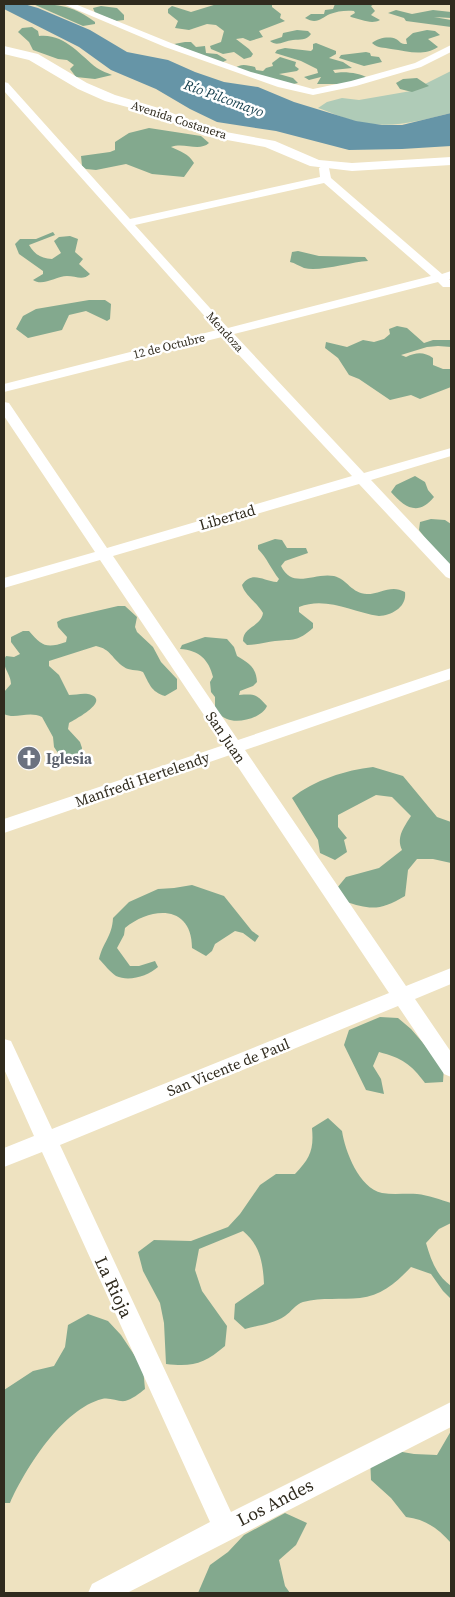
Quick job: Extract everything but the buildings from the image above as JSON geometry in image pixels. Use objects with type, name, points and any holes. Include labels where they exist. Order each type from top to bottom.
[{"type":"street","points":[[68,4],[239,70],[282,85],[313,92],[353,84],[418,65],[451,48]]},
{"type":"street","name":"Avenida Costanera","points":[[4,50],[39,58],[92,91],[108,98],[151,109],[210,133],[268,143],[287,150],[325,172],[361,166],[451,161]]},
{"type":"street","name":"Mendoza","points":[[4,85],[225,332],[451,574]]},
{"type":"street","points":[[128,223],[325,172],[446,276],[451,287]]},
{"type":"street","name":"12 de Octubre","points":[[4,388],[446,276]]},
{"type":"street","name":"San Juan","points":[[4,406],[233,748],[451,1068]]},
{"type":"street","name":"Libertad","points":[[4,583],[451,452]]},
{"type":"street","name":"Manfredi Hertelendy","points":[[4,826],[451,673]]},
{"type":"street","name":"San Vicente de Paul","points":[[4,1158],[451,976]]},
{"type":"street","name":"La Rioja","points":[[4,1047],[225,1528]]},
{"type":"street","name":"Los Andes","points":[[100,1593],[451,1414]]},
{"type":"green space","points":[[33,4],[59,5],[73,9],[95,22],[95,24],[83,26]]},
{"type":"green space","points":[[217,4],[272,4],[272,7],[281,14],[280,18],[285,21],[259,31],[263,37],[250,41],[243,38],[236,39],[253,54],[251,57],[244,59],[234,52],[223,54],[211,49],[210,46],[221,42],[224,31],[216,25],[207,24],[189,30],[175,28],[178,21],[168,13],[168,9],[172,6],[191,12]]},
{"type":"green space","points":[[335,4],[374,4],[371,6],[375,11],[371,15],[380,20],[370,22],[351,17],[355,13],[354,11],[339,11],[316,21],[305,18],[311,14],[324,14],[325,10],[333,9]]},
{"type":"green space","points":[[101,6],[117,8],[124,15],[124,20],[116,21],[95,13],[93,8]]},
{"type":"green space","points":[[396,10],[412,14],[433,10],[451,12],[451,18],[434,17],[451,20],[451,27],[406,21],[404,18],[388,13]]},
{"type":"green space","points":[[32,27],[38,31],[39,36],[48,36],[64,41],[97,68],[112,75],[95,79],[76,77],[70,69],[74,65],[67,60],[58,59],[33,50],[29,42],[18,32],[22,28]]},
{"type":"green space","points":[[297,30],[308,31],[311,34],[305,39],[275,44],[270,41],[282,37],[283,33]]},
{"type":"green space","points":[[427,30],[435,31],[440,35],[428,39],[438,47],[426,52],[381,48],[372,43],[380,39],[390,38],[407,44],[406,39],[413,33]]},
{"type":"green space","points":[[191,42],[196,47],[205,46],[206,53],[217,54],[227,60],[221,63],[174,44]]},
{"type":"green space","points":[[316,43],[336,51],[336,54],[329,58],[343,62],[352,68],[333,70],[335,73],[352,73],[368,78],[346,84],[317,84],[321,77],[309,80],[304,77],[318,73],[317,69],[301,61],[275,53],[277,50],[285,48],[311,51],[313,44]]},
{"type":"green space","points":[[370,53],[371,56],[379,57],[382,62],[364,66],[339,58],[341,55]]},
{"type":"green space","points":[[280,57],[296,62],[295,66],[299,69],[279,74],[293,78],[298,83],[289,85],[234,69],[241,65],[246,65],[263,71],[273,66],[272,63]]},
{"type":"green space","points":[[451,71],[451,113],[391,125],[379,125],[350,120],[318,108],[327,102],[342,98],[359,100],[411,91]]},
{"type":"green space","points":[[417,78],[429,86],[412,92],[400,89],[396,83],[403,79]]},
{"type":"green space","points":[[149,128],[201,136],[209,143],[201,147],[171,147],[187,155],[194,163],[184,177],[152,174],[126,164],[96,170],[86,169],[82,166],[81,156],[115,150],[115,142],[129,133]]},
{"type":"green space","points":[[53,232],[55,235],[29,245],[36,254],[52,259],[61,253],[54,241],[59,237],[70,236],[78,239],[75,252],[83,259],[79,264],[90,274],[79,278],[63,276],[45,282],[33,280],[43,274],[43,271],[19,254],[15,244],[20,239],[36,239]]},
{"type":"green space","points":[[298,251],[319,256],[365,257],[368,261],[318,269],[304,268],[290,262],[292,252]]},
{"type":"green space","points":[[89,300],[105,300],[111,304],[110,319],[107,321],[86,311],[69,315],[62,330],[28,338],[16,329],[23,316],[36,309]]},
{"type":"green space","points":[[397,326],[407,328],[424,343],[433,340],[451,340],[451,347],[427,347],[401,355],[406,357],[414,354],[427,355],[433,358],[433,365],[443,369],[451,369],[451,387],[420,399],[411,395],[390,400],[359,379],[349,375],[338,358],[325,348],[326,342],[347,347],[363,340],[374,342],[384,339],[390,334],[389,329]]},
{"type":"green space","points":[[415,476],[425,482],[428,490],[434,497],[422,507],[411,508],[401,502],[391,492],[396,485]]},
{"type":"green space","points":[[431,519],[445,520],[451,524],[451,566],[430,545],[419,530],[420,522]]},
{"type":"green space","points":[[275,539],[282,540],[287,548],[306,548],[308,553],[285,561],[281,566],[292,577],[304,579],[326,575],[334,576],[343,580],[357,592],[367,594],[391,589],[400,590],[405,592],[404,602],[393,612],[379,616],[329,604],[309,604],[299,607],[299,612],[313,623],[313,628],[303,636],[291,640],[247,645],[243,641],[246,632],[262,618],[263,613],[245,592],[242,585],[254,577],[277,582],[279,579],[258,549],[258,545]]},
{"type":"green space","points":[[125,606],[137,617],[135,627],[137,632],[153,647],[161,662],[177,679],[177,689],[165,696],[156,692],[143,672],[126,668],[101,647],[96,646],[49,661],[49,666],[59,675],[69,695],[88,694],[95,697],[96,701],[90,710],[69,723],[68,729],[80,742],[82,748],[80,755],[76,759],[64,762],[54,747],[53,737],[42,717],[32,714],[9,716],[4,714],[4,692],[11,684],[4,660],[6,656],[14,657],[20,654],[11,642],[11,637],[23,631],[29,631],[37,640],[45,645],[49,646],[66,642],[67,637],[58,627],[57,622],[62,619]]},
{"type":"green space","points":[[205,637],[227,639],[234,647],[237,656],[248,663],[253,669],[257,682],[253,686],[240,691],[239,695],[252,695],[260,699],[267,706],[260,714],[249,719],[237,721],[223,717],[215,708],[215,697],[211,692],[210,682],[213,677],[209,666],[202,657],[193,651],[180,649],[182,645]]},
{"type":"green space","points":[[373,767],[403,776],[437,817],[451,822],[451,863],[433,859],[417,859],[408,870],[405,896],[382,907],[375,908],[344,901],[337,888],[346,877],[379,868],[402,850],[400,836],[411,816],[392,797],[376,795],[338,815],[338,827],[347,838],[344,840],[347,852],[335,860],[320,853],[318,840],[292,798],[320,781]]},
{"type":"green space","points":[[192,885],[224,896],[252,931],[259,936],[255,942],[243,933],[235,931],[215,944],[212,951],[206,956],[192,948],[190,934],[185,924],[178,917],[158,913],[136,921],[125,928],[124,935],[117,948],[130,966],[139,966],[155,961],[158,967],[138,977],[121,978],[116,976],[99,959],[111,930],[113,918],[129,902],[158,889]]},
{"type":"green space","points":[[380,1017],[398,1018],[411,1029],[444,1067],[443,1082],[425,1083],[405,1063],[379,1052],[373,1066],[381,1079],[384,1094],[366,1090],[344,1045],[349,1030]]},
{"type":"green space","points":[[328,1118],[342,1131],[354,1168],[366,1184],[374,1190],[386,1194],[430,1196],[451,1203],[451,1223],[439,1229],[426,1243],[438,1272],[451,1286],[451,1299],[431,1274],[411,1267],[394,1283],[368,1297],[303,1302],[280,1319],[245,1329],[234,1319],[235,1304],[264,1284],[260,1255],[249,1236],[243,1231],[199,1249],[195,1270],[202,1291],[227,1326],[225,1346],[211,1357],[198,1363],[184,1365],[166,1364],[164,1323],[160,1303],[143,1271],[138,1252],[154,1240],[191,1241],[228,1227],[240,1214],[260,1185],[276,1174],[295,1174],[310,1153],[312,1128]]},
{"type":"green space","points":[[88,1314],[108,1321],[121,1335],[143,1368],[145,1389],[133,1398],[125,1401],[102,1399],[73,1414],[47,1441],[26,1473],[10,1503],[4,1503],[4,1390],[33,1371],[54,1366],[65,1347],[68,1325]]},
{"type":"green space","points":[[451,1431],[451,1543],[442,1533],[431,1526],[419,1520],[406,1517],[391,1498],[371,1480],[370,1456],[391,1450],[437,1455]]},
{"type":"green space","points":[[285,1513],[307,1523],[296,1545],[279,1560],[285,1586],[290,1593],[198,1593],[210,1565],[228,1552],[244,1535]]},
{"type":"water","name":"Río Pilcomayo","points":[[4,4],[24,4],[38,8],[90,30],[127,52],[168,60],[224,82],[258,87],[294,102],[356,121],[382,125],[402,125],[451,113],[451,146],[349,150],[276,131],[217,122],[156,89],[111,70],[79,47],[4,9]]},
{"type":"place","name":"Iglesia","points":[[29,758]]}]
